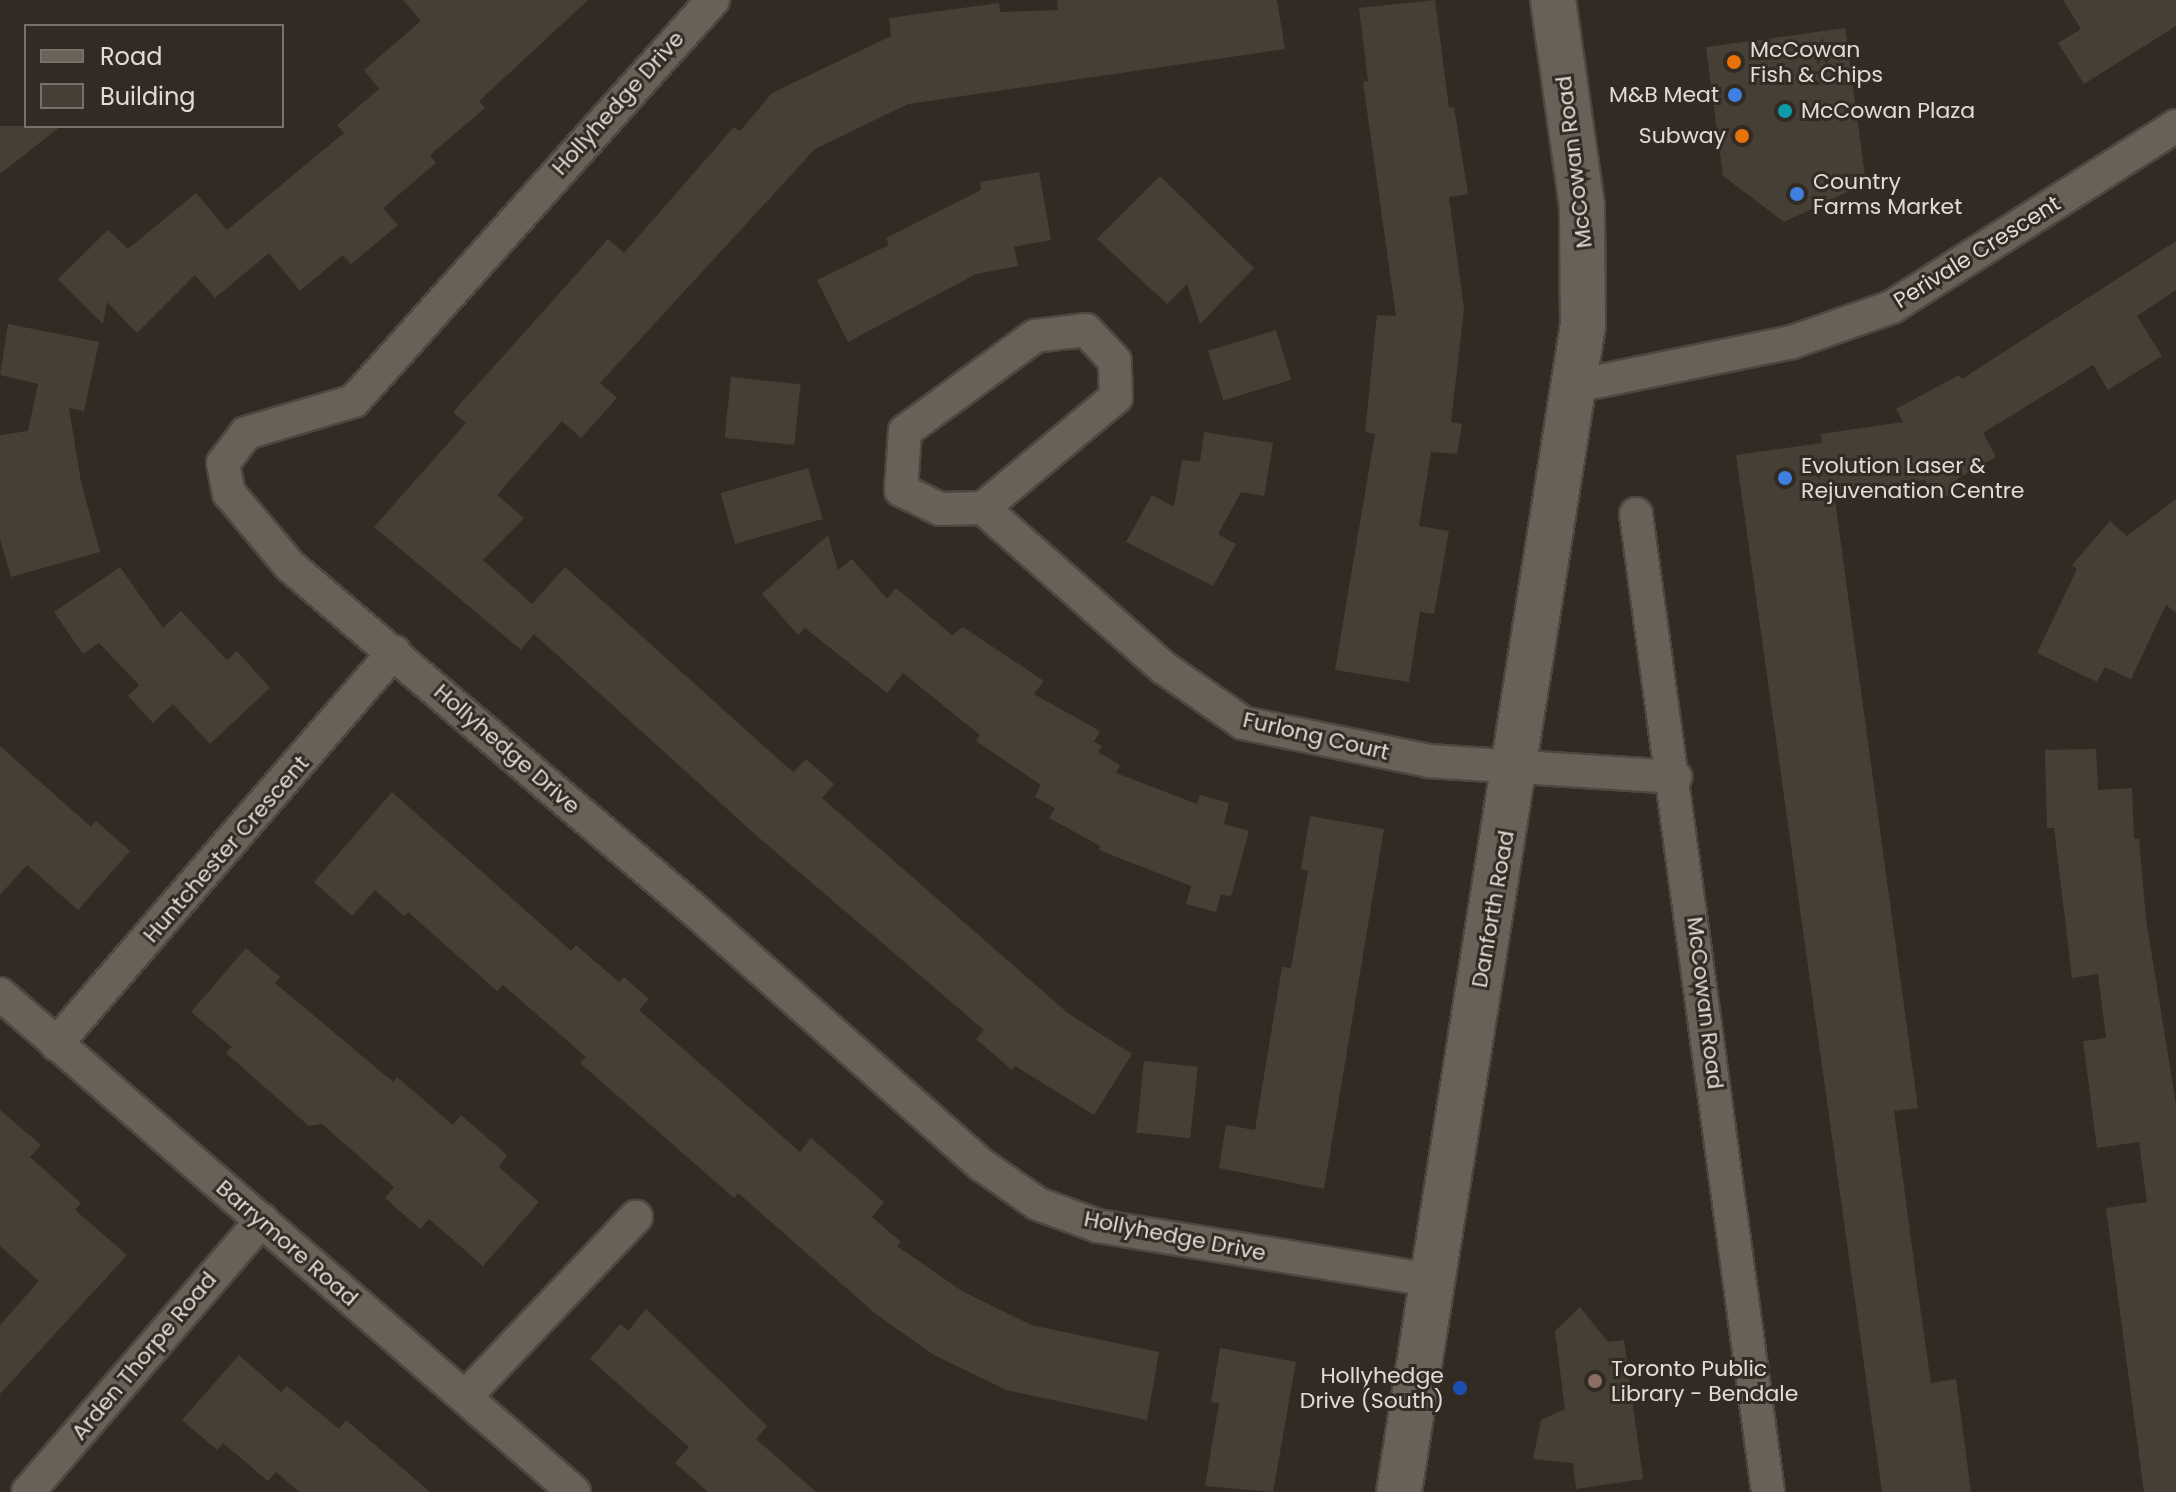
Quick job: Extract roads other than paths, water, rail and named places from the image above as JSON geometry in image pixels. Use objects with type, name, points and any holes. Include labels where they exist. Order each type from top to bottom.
[{"type":"main road","name":"McCowan Road","points":[[1553,0],[1582,206],[1583,325]]},
{"type":"main road","name":"Danforth Road","points":[[1399,1492],[1430,1280],[1516,770],[1583,325]]},
{"type":"street","name":"Hollyhedge Drive","points":[[713,0],[354,401],[246,433],[223,463],[229,493],[271,546],[982,1165],[1038,1204],[1098,1226],[1430,1280]]},
{"type":"street","name":"Perivale Crescent","points":[[1576,386],[1792,342],[1892,307],[2176,126]]},
{"type":"street","points":[[1086,330],[1115,361],[1116,397],[983,508],[940,509],[901,490],[905,431],[1035,336],[1086,330]]},
{"type":"street","name":"Furlong Court","points":[[983,508],[1164,668],[1243,723],[1429,761],[1516,770],[1675,777]]},
{"type":"street","name":"McCowan Road","points":[[1636,514],[1675,777],[1768,1492]]},
{"type":"street","name":"Huntchester Crescent","points":[[56,1044],[394,652]]},
{"type":"street","name":"Barrymore Road","points":[[0,994],[574,1492]]},
{"type":"street","points":[[466,1396],[636,1217]]},
{"type":"street","name":"Arden Thorpe Road","points":[[28,1492],[262,1220]]},
{"type":"place","name":"McCowan Fish & Chips","points":[[1734,62]]},
{"type":"place","name":"M&B Meat","points":[[1735,95]]},
{"type":"place","name":"McCowan Plaza","points":[[1785,111]]},
{"type":"place","name":"Subway","points":[[1742,136]]},
{"type":"place","name":"Country Farms Market","points":[[1797,194]]},
{"type":"place","name":"Evolution Laser & Rejuvenation Centre","points":[[1785,478]]},
{"type":"place","name":"Toronto Public Library - Bendale","points":[[1595,1381]]},
{"type":"place","name":"Hollyhedge Drive (South)","points":[[1460,1388]]}]
